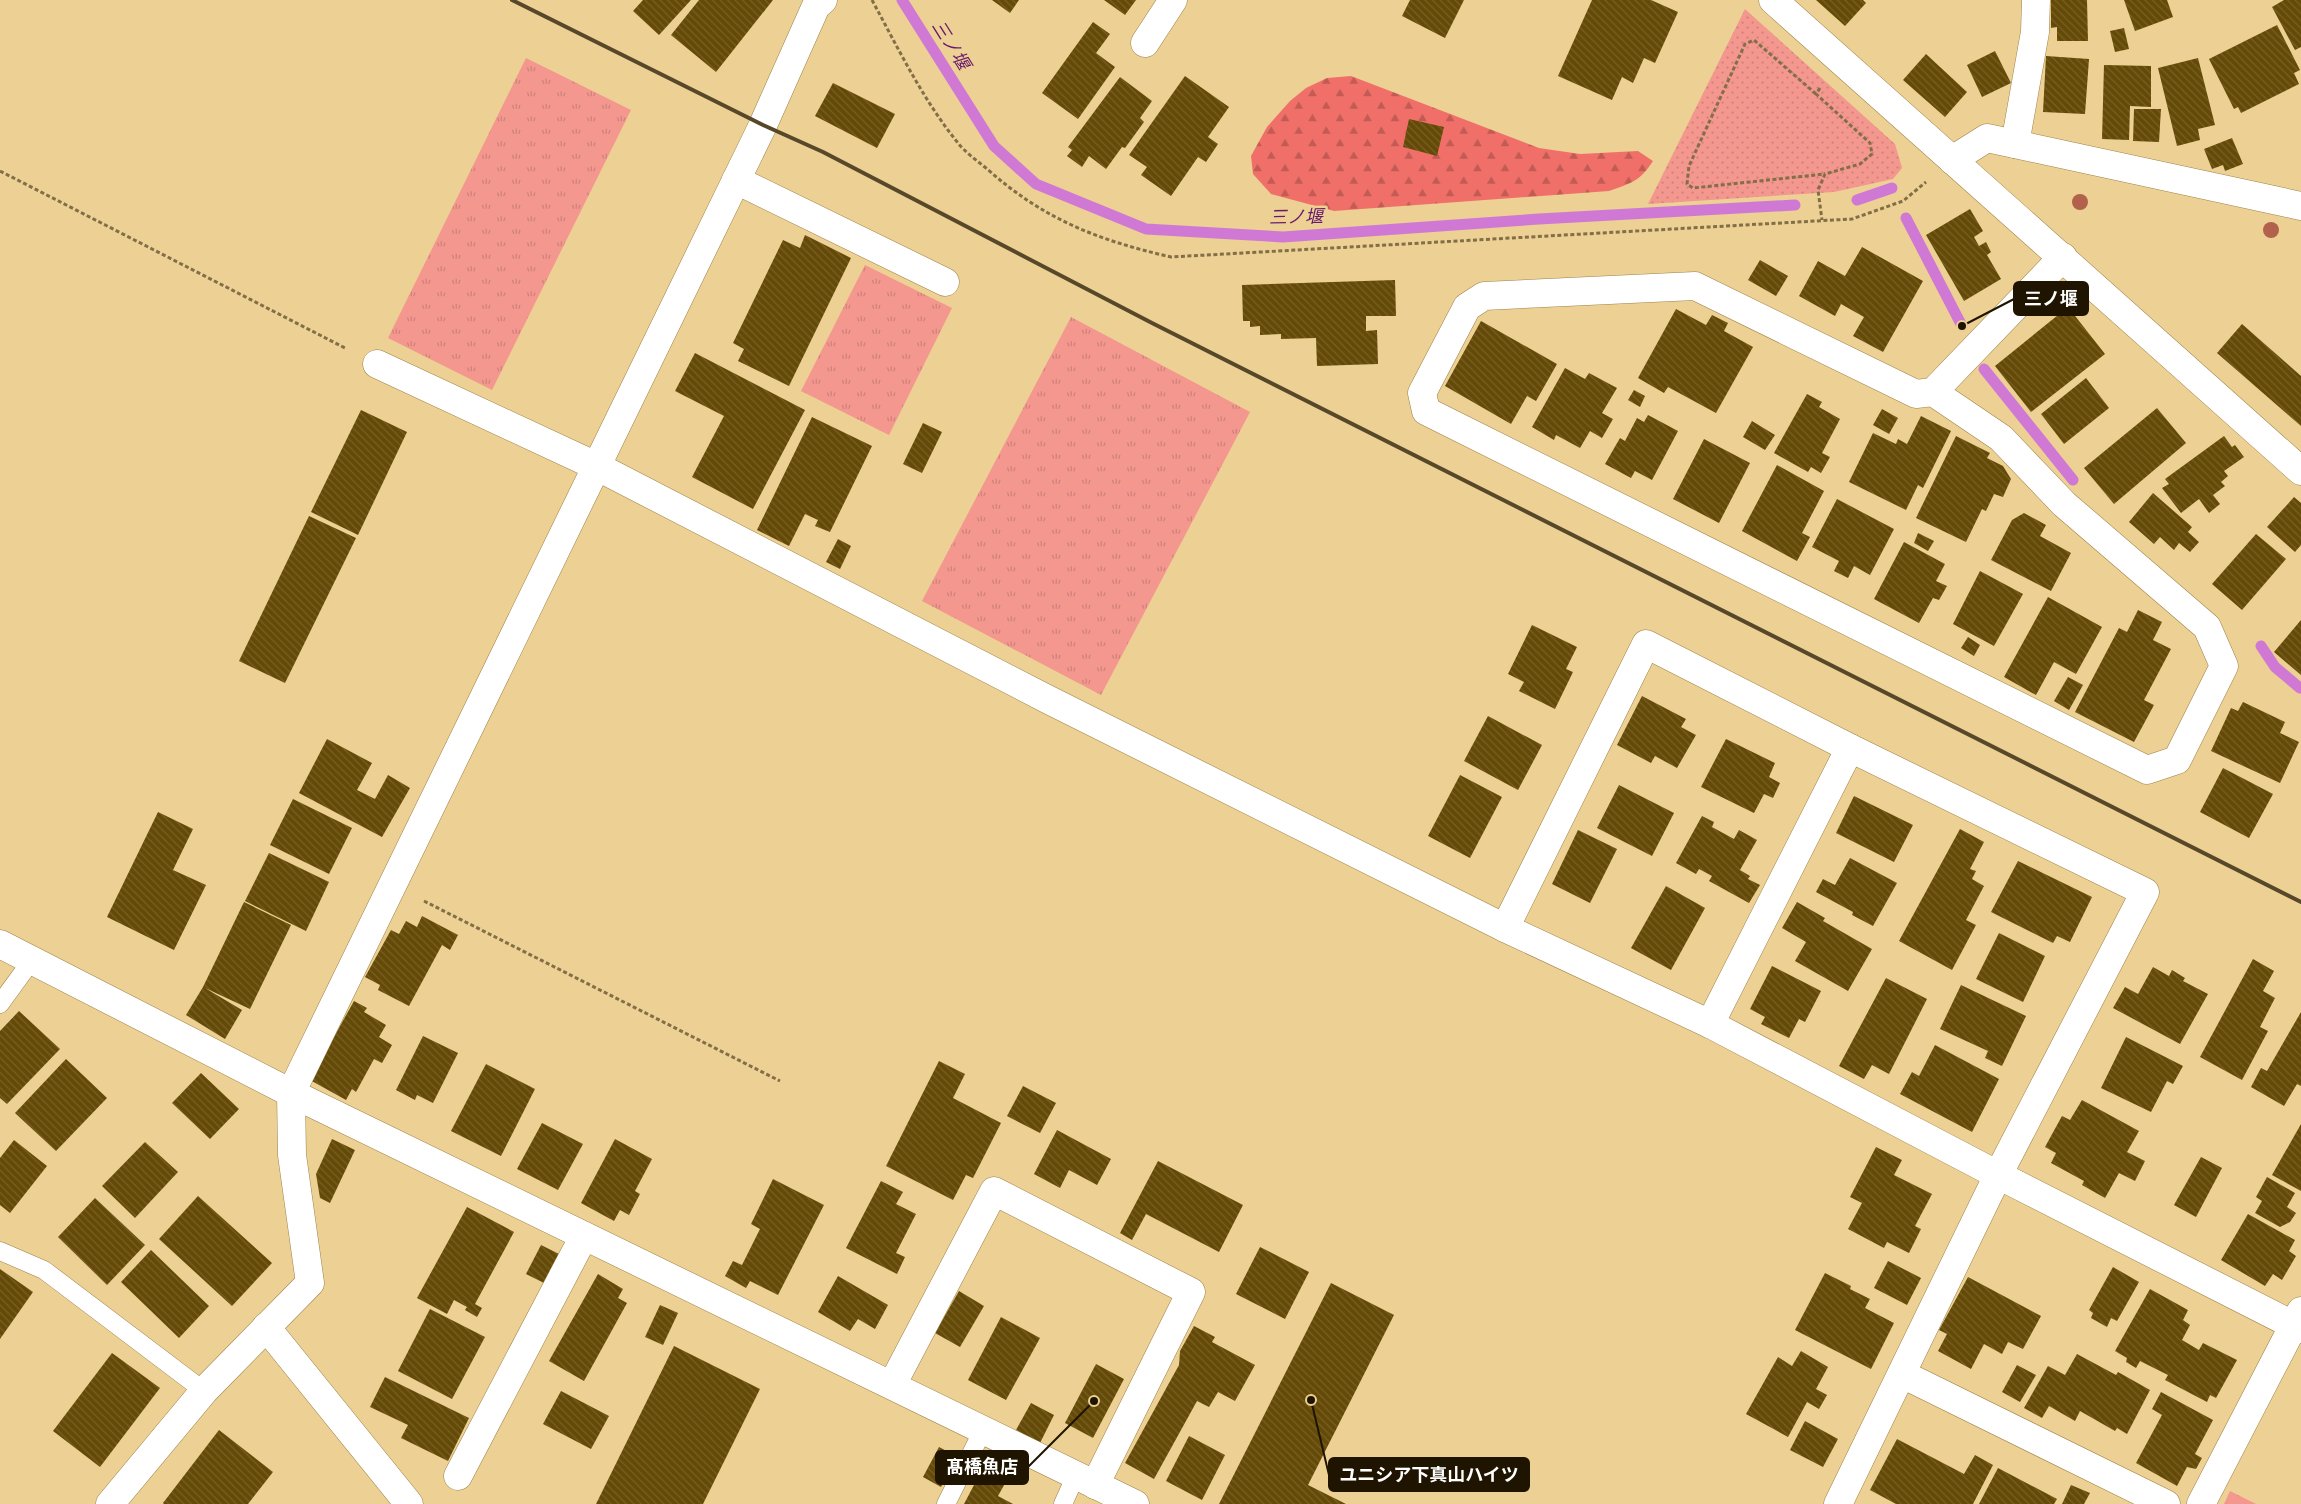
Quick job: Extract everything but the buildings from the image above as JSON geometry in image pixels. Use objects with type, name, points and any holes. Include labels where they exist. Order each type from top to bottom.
[{"type":"street","points":[[1145,43],[1173,0]]},
{"type":"street","points":[[1773,0],[2301,471]]},
{"type":"street","points":[[2014,144],[2035,32],[2036,0]]},
{"type":"street","points":[[110,1504],[204,1391],[310,1283],[292,1155],[290,1093],[736,180],[817,2]]},
{"type":"street","points":[[1952,160],[1987,138],[2301,206]]},
{"type":"street","points":[[736,180],[945,282]]},
{"type":"street","points":[[1933,392],[2001,438],[2064,504],[2207,627],[2224,666],[2177,760],[2147,770],[1439,418],[1426,411],[1422,393],[1466,307],[1484,296],[1695,286],[1916,394],[1933,392],[2063,257]]},
{"type":"street","points":[[377,364],[596,466],[1047,700],[1504,928],[1710,1024],[1998,1175],[2299,1321],[2201,1504]]},
{"type":"street","points":[[1504,928],[1646,644],[1850,748],[2146,892],[1998,1175],[1838,1504]]},
{"type":"street","points":[[1710,1024],[1850,748]]},
{"type":"street","points":[[0,944],[290,1093],[1135,1504]]},
{"type":"street","points":[[892,1385],[994,1192],[1191,1292],[1086,1480]]},
{"type":"street","points":[[458,1476],[584,1236]]},
{"type":"street","points":[[266,1327],[409,1504]]},
{"type":"street","points":[[1902,1374],[2166,1504]]},
{"type":"lane","points":[[0,1004],[32,960]]},
{"type":"lane","points":[[0,1251],[44,1270],[204,1391]]},
{"type":"lane","points":[[946,1504],[983,1430]]},
{"type":"lane","points":[[1063,1504],[1086,1480]]},
{"type":"path","points":[[872,0],[918,85],[958,144],[1001,182],[1031,204],[1067,224],[1122,246],[1171,257],[1852,219],[1903,201],[1952,160]]},
{"type":"path","points":[[1754,40],[1870,143],[1872,154],[1860,164],[1825,174],[1693,188],[1687,184],[1689,166],[1745,44],[1754,40]]},
{"type":"path","points":[[1816,94],[1842,61]]},
{"type":"path","points":[[0,170],[377,364]]},
{"type":"path","points":[[1822,220],[1818,190],[1825,174]]},
{"type":"path","points":[[392,884],[780,1082]]},
{"type":"green space","points":[[1745,9],[1895,144],[1902,168],[1893,179],[1834,192],[1648,204]]},
{"type":"green space","points":[[526,58],[631,110],[492,390],[388,338]]},
{"type":"green space","points":[[1351,76],[1539,148],[1580,154],[1638,151],[1653,161],[1644,173],[1635,180],[1609,191],[1334,211],[1271,194],[1253,174],[1251,156],[1267,127],[1290,101],[1306,88],[1327,78]]},
{"type":"green space","points":[[865,265],[952,308],[889,435],[801,391]]},
{"type":"green space","points":[[1071,317],[1250,412],[1101,695],[922,601]]},
{"type":"green space","points":[[2230,1491],[2256,1504],[2224,1504]]},
{"type":"waterway","name":"三ノ堰","points":[[902,0],[994,146],[1036,184],[1146,229],[1283,237],[1539,219],[1795,205]]},
{"type":"waterway","name":"三ノ堰","points":[[1857,200],[1892,188]]},
{"type":"waterway","name":"三ノ堰","points":[[1906,218],[1962,326]]},
{"type":"waterway","name":"三ノ堰","points":[[1984,369],[2073,480]]},
{"type":"waterway","name":"三ノ堰","points":[[2261,646],[2275,667],[2300,688]]},
{"type":"railway","points":[[512,0],[763,125],[823,152],[1152,323],[2301,902]]},
{"type":"place","name":"三ノ堰","points":[[1962,326]]},
{"type":"place","name":"ユニシア下真山ハイツ","points":[[1311,1400]]},
{"type":"place","name":"髙橋魚店","points":[[1094,1401]]}]
